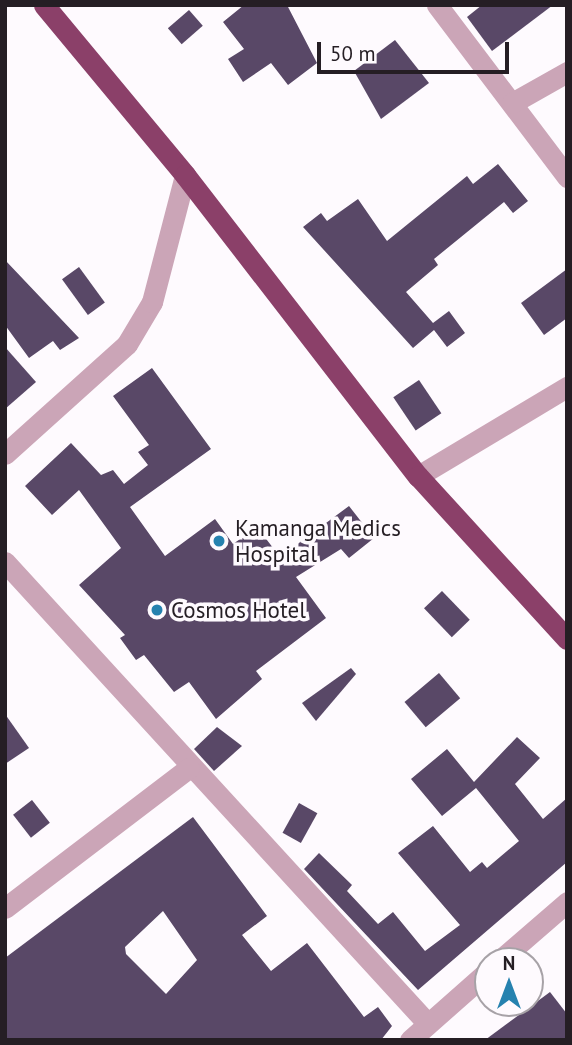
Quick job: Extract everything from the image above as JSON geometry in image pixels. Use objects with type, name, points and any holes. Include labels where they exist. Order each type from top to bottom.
[{"type":"highway","points":[[44,5],[185,175],[418,476],[567,639]]},
{"type":"street","points":[[437,5],[567,177]]},
{"type":"street","points":[[512,103],[567,72]]},
{"type":"street","points":[[5,454],[89,385],[127,344],[152,302],[185,175]]},
{"type":"street","points":[[418,476],[567,387]]},
{"type":"street","points":[[5,562],[189,768],[428,1024]]},
{"type":"street","points":[[5,908],[189,768]]},
{"type":"street","points":[[515,947],[567,902]]},
{"type":"street","points":[[410,1040],[474,983]]},
{"type":"building","points":[[244,5],[287,5],[317,63],[288,85],[271,63],[243,82],[228,59],[244,49],[223,22]]},
{"type":"building","points":[[482,5],[553,5],[492,51],[467,17]]},
{"type":"building","points":[[189,10],[203,26],[182,44],[168,28]]},
{"type":"building","points":[[395,40],[429,83],[381,119],[354,71]]},
{"type":"building","points":[[498,164],[528,201],[513,213],[504,202],[434,259],[438,265],[406,292],[433,323],[449,311],[465,333],[447,347],[434,330],[413,348],[303,227],[321,213],[327,221],[358,199],[387,241],[467,176],[473,184]]},
{"type":"building","points":[[5,260],[79,338],[60,350],[53,341],[29,358],[5,325]]},
{"type":"building","points":[[79,267],[105,303],[88,315],[62,279]]},
{"type":"building","points":[[567,269],[567,318],[544,335],[521,303]]},
{"type":"building","points":[[5,347],[36,382],[5,409]]},
{"type":"building","points":[[152,368],[211,449],[130,507],[165,556],[215,519],[233,544],[257,527],[280,557],[349,506],[374,538],[349,558],[341,549],[296,577],[326,618],[256,671],[262,679],[216,719],[189,682],[174,692],[144,655],[136,660],[120,638],[125,635],[79,585],[121,548],[79,490],[52,515],[25,486],[71,443],[101,475],[113,470],[124,484],[148,465],[138,452],[149,445],[113,396]]},
{"type":"building","points":[[419,380],[441,413],[416,430],[393,397]]},
{"type":"building","points":[[442,591],[470,620],[452,637],[424,608]]},
{"type":"building","points":[[351,668],[356,674],[316,721],[302,703]]},
{"type":"building","points":[[439,673],[460,698],[426,727],[405,702]]},
{"type":"building","points":[[5,714],[29,748],[5,764]]},
{"type":"building","points":[[217,727],[242,746],[214,771],[194,749]]},
{"type":"building","points":[[517,737],[540,758],[515,784],[543,819],[567,798],[567,862],[418,990],[304,869],[319,853],[352,885],[347,891],[378,924],[393,912],[425,951],[460,925],[398,853],[433,826],[470,872],[482,862],[487,868],[519,841],[476,788],[442,816],[411,779],[447,749],[474,782]]},
{"type":"building","points":[[32,800],[50,823],[31,838],[13,815]]},
{"type":"building","points":[[299,803],[317,813],[301,843],[283,833]]},
{"type":"building","points":[[193,817],[267,916],[242,935],[271,971],[307,943],[364,1017],[378,1007],[392,1026],[381,1040],[5,1040],[5,958]],"holes":[[[163,911],[197,960],[166,994],[126,954],[125,947]]]},
{"type":"building","points":[[550,992],[567,1014],[567,1040],[485,1040],[516,1017],[544,1017],[544,996]]},
{"type":"place","name":"Kamanga Medics Hospital","points":[[219,541]]},
{"type":"place","name":"Cosmos Hotel","points":[[157,610]]}]
